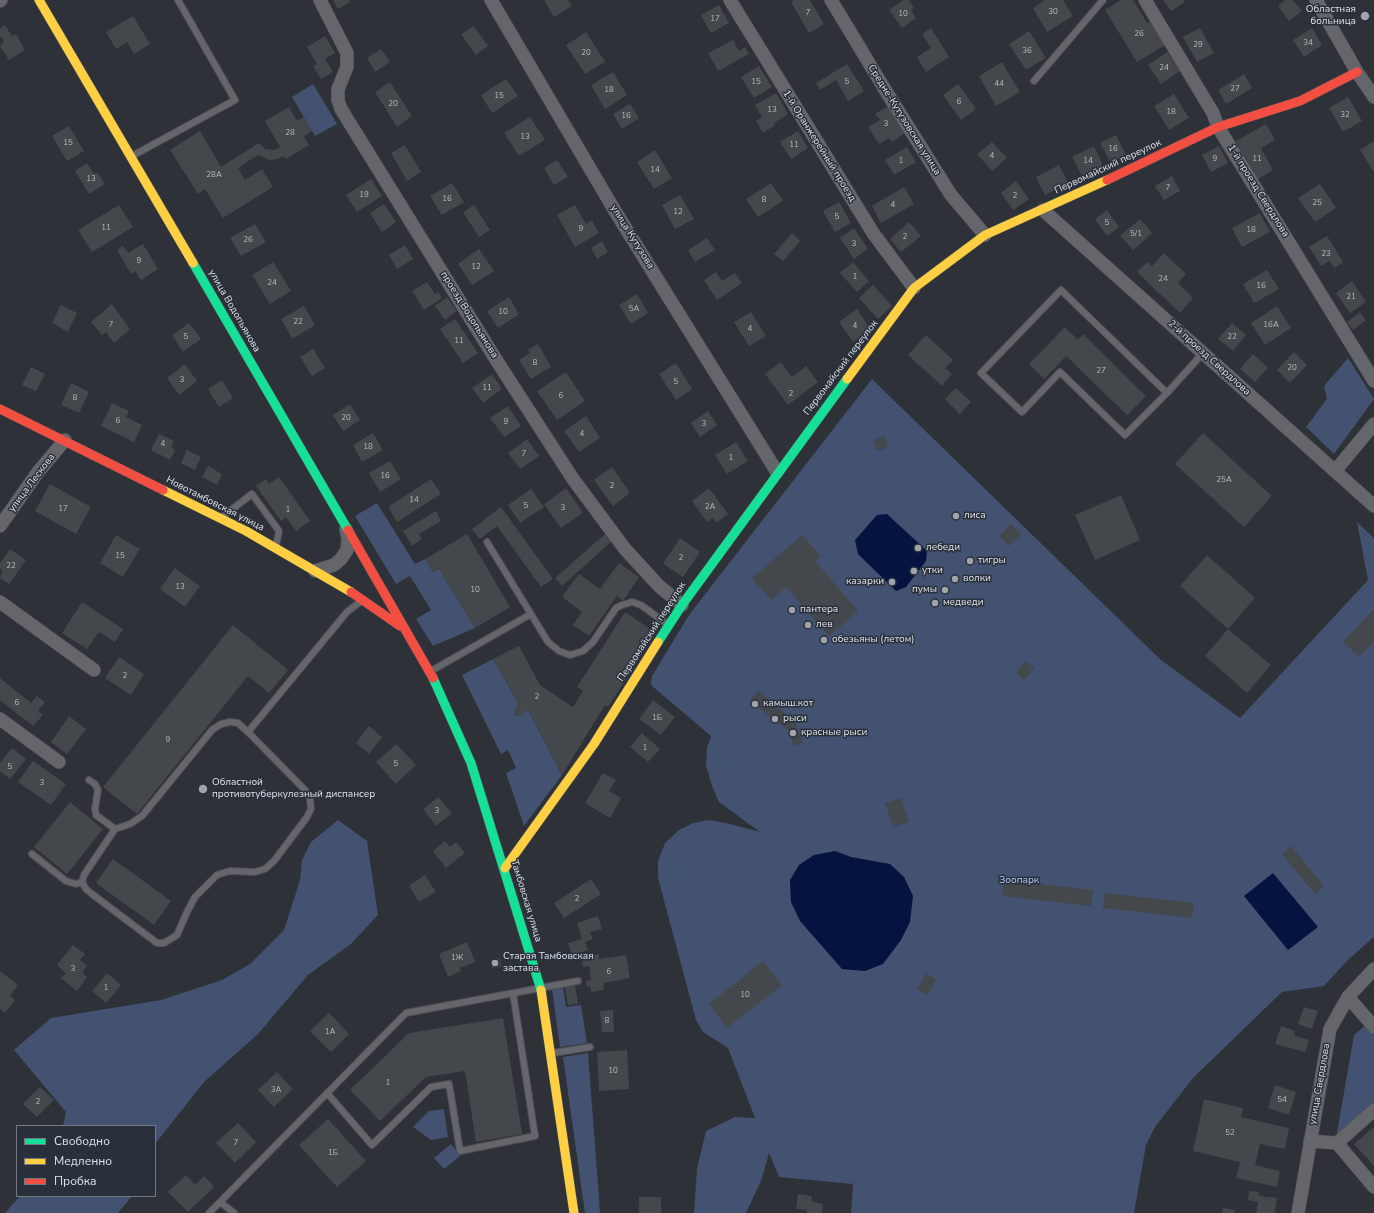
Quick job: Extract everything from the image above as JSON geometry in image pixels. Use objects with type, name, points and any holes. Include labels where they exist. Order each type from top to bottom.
[{"type":"street","name":"улица Водопьянова","points":[[39,0],[132,156],[409,634]]},
{"type":"street","name":"проезд Водопьянова","points":[[320,0],[347,53],[347,66],[338,89],[338,100],[341,110],[495,358],[573,479],[625,549],[659,586],[682,604]]},
{"type":"street","name":"улица Кутузова","points":[[491,0],[615,211],[777,472]]},
{"type":"street","name":"1-й Оранжерейный проезд","points":[[730,0],[873,233],[914,288]]},
{"type":"street","name":"Средне-Кутузовская улица","points":[[831,0],[951,195],[985,235]]},
{"type":"street","name":"1-й проезд Свердлова","points":[[1145,0],[1214,113],[1218,127],[1374,381]]},
{"type":"street","points":[[1316,0],[1357,72],[1374,97]]},
{"type":"street","name":"Первомайский переулок","points":[[505,868],[594,744],[682,604],[777,472],[914,288],[985,235],[1044,210],[1218,127],[1300,101],[1357,72]]},
{"type":"street","name":"2-й проезд Свердлова","points":[[1044,210],[1374,506]]},
{"type":"street","name":"Новотамбовская улица","points":[[0,409],[220,518],[275,548],[364,599],[387,615],[409,634]]},
{"type":"street","points":[[1335,471],[1374,424]]},
{"type":"street","name":"улица Лескова","points":[[0,526],[38,472],[65,440]]},
{"type":"street","points":[[315,571],[330,567],[341,559],[346,550],[347,544],[345,525]]},
{"type":"street","points":[[0,602],[94,670]]},
{"type":"street","name":"Тамбовская улица","points":[[409,634],[429,672],[471,763],[505,868],[541,988],[574,1213]]},
{"type":"street","points":[[0,719],[59,762]]},
{"type":"street","name":"улица Свердлова","points":[[1298,1213],[1330,1029],[1348,997],[1374,969]]},
{"type":"street","points":[[1348,997],[1374,1027]]},
{"type":"street","points":[[1337,1143],[1374,1110]]},
{"type":"street","points":[[1310,1141],[1337,1143],[1374,1187]]},
{"type":"lane","points":[[132,156],[235,100],[178,0]]},
{"type":"lane","points":[[1034,81],[1104,0]]},
{"type":"lane","points":[[1167,393],[1061,290],[981,373],[1022,412],[1060,372],[1125,435],[1167,393],[1203,353]]},
{"type":"lane","points":[[220,518],[252,494],[279,531],[275,548]]},
{"type":"lane","points":[[487,542],[548,642],[558,651],[570,655],[583,651],[593,642],[616,608],[632,602],[641,605],[669,625]]},
{"type":"lane","points":[[248,732],[347,612],[364,599]]},
{"type":"lane","points":[[429,672],[531,614]]},
{"type":"lane","points":[[230,722],[238,723],[304,789],[310,798],[311,809],[307,817],[274,861],[266,868],[255,872],[230,871],[217,874],[195,897],[177,935],[164,943],[157,942],[92,894],[86,889],[82,882],[87,869],[115,829],[130,824],[142,816],[212,730],[221,724],[230,722]]},
{"type":"lane","points":[[89,780],[95,784],[98,790],[95,810],[96,815],[115,829]]},
{"type":"lane","points":[[32,854],[66,881],[76,884],[82,882]]},
{"type":"lane","points":[[209,1213],[406,1013],[578,982]]},
{"type":"lane","points":[[327,1093],[372,1145],[431,1087],[449,1084],[460,1150],[535,1136],[513,993]]},
{"type":"lane","points":[[551,1054],[590,1048]]},
{"type":"lane","points":[[220,1202],[234,1213]]},
{"type":"green space","points":[[313,84],[337,124],[315,136],[292,97]]},
{"type":"green space","points":[[1348,358],[1374,399],[1334,454],[1306,427],[1327,399],[1324,386]]},
{"type":"green space","name":"Зоопарк","points":[[872,379],[1161,660],[1240,718],[1368,580],[1357,522],[1374,538],[1374,937],[1348,960],[1324,986],[1282,992],[1193,1078],[1155,1127],[1146,1145],[1134,1213],[851,1213],[853,1184],[779,1177],[769,1153],[761,1181],[746,1213],[694,1213],[697,1169],[706,1131],[735,1117],[755,1118],[728,1048],[703,1032],[696,1020],[658,878],[658,861],[665,843],[679,830],[693,823],[709,820],[760,832],[719,802],[712,786],[706,765],[707,748],[711,736],[652,686],[652,676],[689,615]]},
{"type":"green space","points":[[377,503],[415,564],[425,559],[433,572],[439,569],[475,628],[433,646],[416,619],[431,610],[410,576],[396,584],[355,516]]},
{"type":"green space","points":[[493,659],[519,704],[514,711],[515,715],[521,716],[526,709],[529,712],[562,775],[524,826],[506,773],[516,768],[508,750],[501,754],[462,675]]},
{"type":"green space","points":[[338,820],[367,841],[378,915],[351,944],[308,975],[258,1034],[204,1082],[156,1143],[156,1125],[63,1125],[66,1112],[14,1050],[51,1018],[161,1000],[222,980],[250,964],[284,930],[300,880],[302,860],[311,842]]},
{"type":"green space","points":[[563,987],[566,1007],[581,1005],[587,1043],[560,1047],[552,989]]},
{"type":"green space","points":[[1367,1024],[1374,1033],[1374,1104],[1336,1138],[1354,1035]]},
{"type":"green space","points":[[588,1053],[600,1213],[585,1213],[563,1057]]},
{"type":"green space","points":[[444,1109],[448,1137],[431,1140],[413,1127],[429,1111]]},
{"type":"green space","points":[[451,1144],[460,1156],[444,1169],[434,1158]]},
{"type":"green space","points":[[19,1197],[131,1197],[118,1213],[5,1213]]},
{"type":"shaded area","points":[[887,514],[927,551],[926,561],[906,587],[896,591],[858,554],[855,540],[877,515]]},
{"type":"shaded area","points":[[835,851],[851,857],[890,864],[904,877],[913,896],[910,922],[901,940],[883,964],[865,971],[842,969],[800,921],[791,902],[790,880],[799,865],[814,855]]},
{"type":"shaded area","points":[[1273,873],[1318,927],[1288,950],[1244,896]]},
{"type":"building","points":[[333,0],[349,0],[350,2],[338,9]]},
{"type":"building","points":[[544,0],[568,0],[572,6],[554,17]]},
{"type":"building","points":[[795,0],[810,0],[824,24],[809,33],[791,2]]},
{"type":"building","points":[[904,0],[909,0],[914,8],[911,10],[916,18],[902,28],[889,10]]},
{"type":"building","points":[[1045,0],[1063,0],[1073,16],[1047,32],[1033,8]]},
{"type":"building","points":[[1121,0],[1133,0],[1147,23],[1151,21],[1165,45],[1137,62],[1105,10]]},
{"type":"building","points":[[1163,0],[1184,0],[1185,2],[1171,11]]},
{"type":"building","points":[[1285,0],[1293,0],[1302,11],[1289,21],[1278,6]]},
{"type":"building","points":[[719,5],[729,23],[711,33],[701,15]]},
{"type":"building","points":[[133,16],[150,44],[134,54],[127,42],[116,49],[106,32]]},
{"type":"building","points":[[5,25],[12,36],[16,34],[25,50],[9,60],[0,46],[4,41],[0,36],[0,29]]},
{"type":"building","points":[[474,26],[488,46],[476,55],[461,34]]},
{"type":"building","points":[[931,28],[949,57],[926,72],[917,57],[931,48],[922,34]]},
{"type":"building","points":[[1200,28],[1214,53],[1197,62],[1183,37]]},
{"type":"building","points":[[1312,28],[1322,45],[1304,57],[1293,40]]},
{"type":"building","points":[[1029,31],[1046,58],[1026,70],[1009,44]]},
{"type":"building","points":[[586,32],[605,62],[585,74],[566,45]]},
{"type":"building","points":[[325,36],[335,53],[325,59],[333,72],[321,79],[313,66],[317,64],[307,47]]},
{"type":"building","points":[[733,40],[739,51],[745,47],[749,54],[718,71],[708,53]]},
{"type":"building","points":[[381,49],[390,62],[375,72],[367,58]]},
{"type":"building","points":[[1167,52],[1180,71],[1161,84],[1148,65]]},
{"type":"building","points":[[1002,62],[1020,92],[996,106],[979,76]]},
{"type":"building","points":[[847,64],[864,91],[848,101],[836,80],[820,90],[816,83]]},
{"type":"building","points":[[759,66],[772,87],[754,98],[741,77]]},
{"type":"building","points":[[613,72],[627,95],[605,109],[591,85]]},
{"type":"building","points":[[1244,74],[1252,88],[1226,104],[1218,90]]},
{"type":"building","points":[[506,79],[518,96],[492,113],[481,95]]},
{"type":"building","points":[[390,82],[412,116],[397,127],[375,92]]},
{"type":"building","points":[[958,84],[976,109],[961,120],[943,95]]},
{"type":"building","points":[[776,93],[788,114],[774,123],[775,125],[763,133],[756,121],[762,117],[755,105]]},
{"type":"building","points":[[1174,94],[1189,118],[1169,130],[1154,106]]},
{"type":"building","points":[[1348,97],[1362,121],[1343,132],[1329,108]]},
{"type":"building","points":[[630,104],[639,118],[622,129],[613,114]]},
{"type":"building","points":[[888,106],[905,133],[892,142],[889,138],[879,144],[868,127],[880,120],[875,114]]},
{"type":"building","points":[[289,107],[297,121],[304,117],[312,131],[304,136],[309,145],[286,159],[284,156],[269,160],[258,155],[238,168],[245,180],[262,169],[273,187],[223,218],[205,189],[198,194],[170,150],[200,131],[221,167],[259,143],[265,149],[274,150],[280,147],[265,121]]},
{"type":"building","points":[[530,117],[545,140],[519,156],[504,133]]},
{"type":"building","points":[[1266,124],[1275,140],[1261,148],[1273,170],[1258,179],[1236,141]]},
{"type":"building","points":[[69,126],[84,151],[67,161],[52,136]]},
{"type":"building","points":[[798,131],[808,148],[791,159],[780,142]]},
{"type":"building","points":[[1116,135],[1126,155],[1111,163],[1100,143]]},
{"type":"building","points":[[1374,141],[1374,170],[1373,171],[1360,150]]},
{"type":"building","points":[[992,142],[1007,158],[992,171],[977,154]]},
{"type":"building","points":[[405,145],[421,172],[407,181],[391,153]]},
{"type":"building","points":[[1094,146],[1103,166],[1082,176],[1072,157]]},
{"type":"building","points":[[1219,146],[1228,163],[1211,172],[1202,155]]},
{"type":"building","points":[[907,147],[916,162],[894,175],[885,160]]},
{"type":"building","points":[[655,150],[672,178],[654,189],[637,162]]},
{"type":"building","points":[[557,160],[568,177],[554,185],[544,168]]},
{"type":"building","points":[[87,163],[94,174],[97,172],[105,184],[89,194],[75,171]]},
{"type":"building","points":[[1059,165],[1068,183],[1045,195],[1036,177]]},
{"type":"building","points":[[1172,176],[1180,191],[1164,200],[1155,186]]},
{"type":"building","points":[[371,179],[382,196],[357,212],[346,195]]},
{"type":"building","points":[[1016,181],[1029,199],[1013,210],[1001,193]]},
{"type":"building","points":[[452,183],[464,202],[442,215],[430,196]]},
{"type":"building","points":[[771,183],[783,201],[758,217],[746,199]]},
{"type":"building","points":[[1320,184],[1336,208],[1315,222],[1298,198]]},
{"type":"building","points":[[904,187],[914,204],[881,223],[872,206]]},
{"type":"building","points":[[680,195],[694,219],[675,229],[662,205]]},
{"type":"building","points":[[839,202],[851,223],[835,232],[823,211]]},
{"type":"building","points":[[384,204],[396,222],[382,232],[370,213]]},
{"type":"building","points":[[119,205],[133,227],[92,252],[78,230]]},
{"type":"building","points":[[474,205],[490,230],[479,237],[463,212]]},
{"type":"building","points":[[575,205],[586,224],[592,220],[599,233],[575,247],[557,215]]},
{"type":"building","points":[[1107,210],[1119,227],[1107,236],[1095,219]]},
{"type":"building","points":[[1260,213],[1270,232],[1242,247],[1232,228]]},
{"type":"building","points":[[1140,219],[1152,233],[1133,250],[1120,236]]},
{"type":"building","points":[[909,222],[921,236],[901,252],[890,239]]},
{"type":"building","points":[[255,224],[266,242],[241,256],[230,238]]},
{"type":"building","points":[[854,228],[868,249],[854,259],[840,238]]},
{"type":"building","points":[[792,233],[800,241],[783,261],[774,254]]},
{"type":"building","points":[[1327,236],[1343,262],[1334,268],[1330,261],[1321,266],[1309,247]]},
{"type":"building","points":[[707,238],[715,250],[695,262],[688,250]]},
{"type":"building","points":[[602,241],[608,252],[597,259],[591,248]]},
{"type":"building","points":[[143,244],[158,269],[141,280],[135,271],[131,274],[117,250],[123,246],[128,253]]},
{"type":"building","points":[[405,245],[413,259],[397,269],[389,255]]},
{"type":"building","points":[[479,249],[494,271],[472,285],[458,264]]},
{"type":"building","points":[[1164,253],[1186,274],[1178,283],[1193,298],[1180,313],[1137,272],[1147,262],[1152,266]]},
{"type":"building","points":[[273,262],[291,291],[270,304],[252,275]]},
{"type":"building","points":[[853,262],[869,281],[857,292],[840,273]]},
{"type":"building","points":[[1267,270],[1279,289],[1254,303],[1243,284]]},
{"type":"building","points":[[716,272],[722,281],[735,273],[742,283],[717,300],[704,280]]},
{"type":"building","points":[[1352,281],[1366,302],[1350,313],[1336,293]]},
{"type":"building","points":[[427,282],[435,294],[438,292],[442,298],[424,310],[412,291]]},
{"type":"building","points":[[873,285],[892,306],[878,319],[859,298]]},
{"type":"building","points":[[637,294],[648,313],[631,324],[619,305]]},
{"type":"building","points":[[447,297],[457,311],[445,320],[435,306]]},
{"type":"building","points":[[509,297],[519,314],[498,328],[487,311]]},
{"type":"building","points":[[112,304],[130,329],[114,343],[106,332],[102,335],[91,322]]},
{"type":"building","points":[[61,305],[77,313],[68,332],[52,323]]},
{"type":"building","points":[[304,306],[315,325],[292,339],[281,319]]},
{"type":"building","points":[[1277,306],[1291,328],[1265,345],[1251,323]]},
{"type":"building","points":[[857,309],[871,330],[853,342],[839,322]]},
{"type":"building","points":[[751,312],[766,336],[749,346],[734,322]]},
{"type":"building","points":[[1360,312],[1366,320],[1353,330],[1347,322]]},
{"type":"building","points":[[455,319],[478,353],[463,363],[440,329]]},
{"type":"building","points":[[189,323],[201,339],[183,352],[172,335]]},
{"type":"building","points":[[1232,323],[1246,335],[1233,351],[1218,339]]},
{"type":"building","points":[[1065,327],[1078,340],[1083,334],[1146,396],[1127,415],[1066,356],[1044,379],[1029,364]]},
{"type":"building","points":[[926,335],[953,360],[945,368],[952,374],[942,386],[908,355]]},
{"type":"building","points":[[538,344],[551,367],[531,379],[519,360],[530,353],[528,350]]},
{"type":"building","points":[[313,349],[325,368],[312,376],[300,357]]},
{"type":"building","points":[[1294,352],[1307,365],[1290,383],[1277,370]]},
{"type":"building","points":[[1253,354],[1268,368],[1255,382],[1240,369]]},
{"type":"building","points":[[781,362],[792,377],[806,366],[818,382],[788,405],[765,374]]},
{"type":"building","points":[[676,363],[692,389],[676,400],[659,374]]},
{"type":"building","points":[[185,364],[197,381],[179,395],[167,378]]},
{"type":"building","points":[[31,367],[45,374],[36,391],[22,385]]},
{"type":"building","points":[[566,372],[585,401],[557,420],[537,391]]},
{"type":"building","points":[[492,374],[502,389],[483,403],[472,388]]},
{"type":"building","points":[[222,380],[233,398],[219,407],[208,389]]},
{"type":"building","points":[[71,383],[89,392],[79,413],[61,405]]},
{"type":"building","points":[[956,388],[971,402],[960,414],[945,399]]},
{"type":"building","points":[[112,403],[129,411],[126,417],[142,425],[134,442],[101,426]]},
{"type":"building","points":[[350,404],[360,420],[343,431],[333,415]]},
{"type":"building","points":[[508,406],[521,426],[504,437],[490,418]]},
{"type":"building","points":[[708,411],[717,425],[700,437],[691,423]]},
{"type":"building","points":[[586,416],[600,438],[579,452],[564,431]]},
{"type":"building","points":[[373,433],[383,450],[362,462],[353,445]]},
{"type":"building","points":[[1203,433],[1272,496],[1244,527],[1175,464]]},
{"type":"building","points":[[159,434],[174,441],[171,447],[175,450],[170,460],[151,450]]},
{"type":"building","points":[[884,436],[889,447],[877,451],[873,440]]},
{"type":"building","points":[[527,439],[539,456],[520,469],[508,453]]},
{"type":"building","points":[[736,442],[748,461],[727,474],[715,455]]},
{"type":"building","points":[[187,450],[201,457],[195,470],[181,463]]},
{"type":"building","points":[[390,461],[401,479],[380,492],[369,473]]},
{"type":"building","points":[[208,466],[222,474],[217,485],[202,477]]},
{"type":"building","points":[[612,467],[630,493],[613,506],[594,480]]},
{"type":"building","points":[[279,477],[310,521],[296,531],[286,517],[281,521],[256,486],[266,479],[269,484]]},
{"type":"building","points":[[431,479],[441,494],[397,522],[388,507]]},
{"type":"building","points":[[50,484],[91,507],[76,534],[35,511]]},
{"type":"building","points":[[566,488],[583,513],[561,528],[544,504]]},
{"type":"building","points":[[709,488],[728,514],[716,523],[713,518],[707,522],[692,501]]},
{"type":"building","points":[[531,489],[544,507],[520,523],[508,505]]},
{"type":"building","points":[[1121,495],[1140,540],[1095,560],[1075,515]]},
{"type":"building","points":[[501,507],[553,579],[541,587],[497,526],[480,539],[472,529]]},
{"type":"building","points":[[436,511],[441,521],[419,534],[422,539],[412,546],[403,531]]},
{"type":"building","points":[[1011,524],[1021,534],[1009,546],[999,536]]},
{"type":"building","points":[[467,534],[510,607],[475,628],[439,569],[433,572],[425,559]]},
{"type":"building","points":[[605,534],[611,542],[562,586],[555,578]]},
{"type":"building","points":[[116,535],[140,549],[123,577],[100,563]]},
{"type":"building","points":[[802,535],[821,556],[815,561],[858,611],[829,636],[786,587],[771,600],[752,578]]},
{"type":"building","points":[[680,538],[700,552],[683,577],[663,564]]},
{"type":"building","points":[[10,549],[26,560],[9,584],[0,578],[2,570],[0,568],[0,563]]},
{"type":"building","points":[[1207,555],[1255,598],[1228,629],[1180,586]]},
{"type":"building","points":[[619,563],[639,577],[623,601],[617,596],[589,636],[573,625],[582,612],[562,597],[579,574],[600,589]]},
{"type":"building","points":[[175,568],[200,586],[185,607],[160,589]]},
{"type":"building","points":[[82,602],[123,629],[115,642],[99,632],[87,649],[62,633]]},
{"type":"building","points":[[1374,609],[1374,641],[1359,657],[1343,642]]},
{"type":"building","points":[[625,612],[656,633],[608,707],[605,705],[562,775],[529,712],[526,709],[521,716],[515,715],[514,711],[519,704],[493,659],[519,646],[540,685],[573,707],[583,691],[577,687]]},
{"type":"building","points":[[233,625],[288,670],[269,693],[248,676],[137,814],[103,787]]},
{"type":"building","points":[[1228,629],[1271,665],[1247,693],[1205,656]]},
{"type":"building","points":[[119,657],[144,674],[131,695],[105,678]]},
{"type":"building","points":[[1025,661],[1034,668],[1024,680],[1016,673]]},
{"type":"building","points":[[0,678],[31,703],[37,696],[45,702],[38,711],[43,715],[33,726],[0,700]]},
{"type":"building","points":[[758,691],[795,722],[803,743],[794,746],[788,730],[750,701]]},
{"type":"building","points":[[653,700],[675,717],[661,735],[639,719]]},
{"type":"building","points":[[69,716],[86,729],[67,754],[51,742]]},
{"type":"building","points":[[369,726],[382,737],[369,754],[356,743]]},
{"type":"building","points":[[642,733],[660,749],[648,762],[630,747]]},
{"type":"building","points":[[396,744],[416,765],[396,784],[376,762]]},
{"type":"building","points":[[12,748],[26,759],[10,779],[0,771],[0,763]]},
{"type":"building","points":[[33,761],[66,784],[51,805],[18,782]]},
{"type":"building","points":[[603,773],[616,780],[609,791],[621,798],[610,818],[585,803]]},
{"type":"building","points":[[438,797],[452,813],[436,826],[423,809]]},
{"type":"building","points":[[901,798],[909,822],[893,827],[885,803]]},
{"type":"building","points":[[70,802],[103,829],[67,874],[34,847]]},
{"type":"building","points":[[445,841],[450,847],[456,842],[465,853],[446,868],[433,851]]},
{"type":"building","points":[[1291,846],[1324,886],[1315,894],[1282,854]]},
{"type":"building","points":[[113,859],[171,901],[154,925],[96,883]]},
{"type":"building","points":[[425,875],[436,892],[419,902],[409,886]]},
{"type":"building","points":[[591,879],[601,894],[564,918],[554,903]]},
{"type":"building","points":[[1004,880],[1093,890],[1091,906],[1002,896]]},
{"type":"building","points":[[1105,893],[1194,903],[1192,918],[1103,908]]},
{"type":"building","points":[[598,916],[602,929],[590,932],[593,939],[585,942],[588,950],[572,955],[568,943],[582,939],[577,923]]},
{"type":"building","points":[[467,942],[475,962],[460,968],[461,971],[448,977],[439,954]]},
{"type":"building","points":[[73,945],[85,954],[80,960],[87,966],[82,973],[87,977],[77,991],[61,978],[66,973],[57,965]]},
{"type":"building","points":[[599,954],[599,959],[626,955],[630,978],[603,983],[604,990],[591,992],[590,986],[587,987],[586,981],[591,980],[589,966],[583,967],[582,957]]},
{"type":"building","name":"Старая Тамбовская застава","points":[[499,958],[502,966],[492,969],[490,960]]},
{"type":"building","points":[[763,961],[782,985],[727,1028],[709,1004]]},
{"type":"building","points":[[0,971],[18,985],[10,996],[15,1000],[5,1013],[0,1009]]},
{"type":"building","points":[[107,973],[121,985],[106,1003],[92,991]]},
{"type":"building","points":[[926,974],[936,980],[927,995],[917,989]]},
{"type":"building","points":[[575,985],[578,1004],[568,1005],[565,987]]},
{"type":"building","points":[[1304,1007],[1318,1011],[1312,1029],[1298,1024]]},
{"type":"building","points":[[613,1010],[614,1032],[602,1032],[600,1011]]},
{"type":"building","points":[[329,1013],[349,1034],[331,1052],[310,1031]]},
{"type":"building","points":[[503,1018],[522,1134],[476,1142],[465,1071],[426,1077],[380,1121],[350,1090],[409,1033]]},
{"type":"building","points":[[1281,1026],[1295,1031],[1294,1035],[1309,1040],[1305,1052],[1275,1044]]},
{"type":"building","points":[[627,1050],[629,1089],[599,1091],[597,1052]]},
{"type":"building","points":[[277,1072],[293,1089],[274,1107],[258,1090]]},
{"type":"building","points":[[1275,1085],[1296,1092],[1289,1115],[1268,1108]]},
{"type":"building","points":[[40,1087],[54,1100],[37,1117],[23,1104]]},
{"type":"building","points":[[1204,1099],[1243,1108],[1241,1117],[1289,1128],[1285,1149],[1260,1144],[1255,1165],[1280,1171],[1277,1187],[1236,1178],[1240,1162],[1193,1151]]},
{"type":"building","points":[[328,1119],[366,1161],[337,1187],[299,1145]]},
{"type":"building","points":[[238,1123],[256,1142],[235,1163],[216,1143]]},
{"type":"building","points":[[1374,1127],[1374,1166],[1354,1144]]},
{"type":"building","points":[[186,1175],[195,1185],[204,1176],[214,1187],[188,1212],[168,1192]]},
{"type":"building","points":[[1249,1191],[1259,1192],[1259,1196],[1277,1198],[1275,1213],[1256,1213],[1258,1202],[1248,1200]]},
{"type":"building","points":[[798,1194],[812,1196],[811,1201],[823,1204],[822,1213],[807,1213],[807,1210],[796,1209]]},
{"type":"building","points":[[639,1197],[661,1197],[661,1213],[639,1213]]},
{"type":"building","points":[[1223,1208],[1235,1210],[1234,1213],[1222,1213]]},
{"type":"traffic: fast","points":[[193,263],[348,530]]},
{"type":"traffic: fast","points":[[658,642],[682,605],[847,379]]},
{"type":"traffic: fast","points":[[433,678],[471,763],[541,990]]},
{"type":"traffic: slow","points":[[39,0],[193,263]]},
{"type":"traffic: slow","points":[[847,379],[914,288],[985,235],[1107,180]]},
{"type":"traffic: slow","points":[[163,490],[246,531],[351,592]]},
{"type":"traffic: slow","points":[[505,868],[594,744],[658,642]]},
{"type":"traffic: slow","points":[[541,990],[574,1213]]},
{"type":"traffic: jam","points":[[1107,180],[1218,127],[1300,101],[1357,72]]},
{"type":"traffic: jam","points":[[0,409],[163,490]]},
{"type":"traffic: jam","points":[[348,530],[433,678]]},
{"type":"traffic: jam","points":[[351,592],[400,626]]},
{"type":"place","name":"Областная больница","points":[[1365,16]]},
{"type":"place","name":"лиса","points":[[956,516]]},
{"type":"place","name":"лебеди","points":[[918,548]]},
{"type":"place","name":"тигры","points":[[970,561]]},
{"type":"place","name":"утки","points":[[914,571]]},
{"type":"place","name":"волки","points":[[955,579]]},
{"type":"place","name":"казарки","points":[[892,582]]},
{"type":"place","name":"пумы","points":[[945,590]]},
{"type":"place","name":"медведи","points":[[935,603]]},
{"type":"place","name":"пантера","points":[[792,610]]},
{"type":"place","name":"лев","points":[[808,625]]},
{"type":"place","name":"обезьяны (летом)","points":[[824,640]]},
{"type":"place","name":"камыш.кот","points":[[755,704]]},
{"type":"place","name":"рыси","points":[[775,719]]},
{"type":"place","name":"красные рыси","points":[[793,733]]},
{"type":"place","name":"Областной противотуберкулезный диспансер","points":[[203,789]]},
{"type":"place","name":"Старая Тамбовская застава","points":[[495,963]]}]
